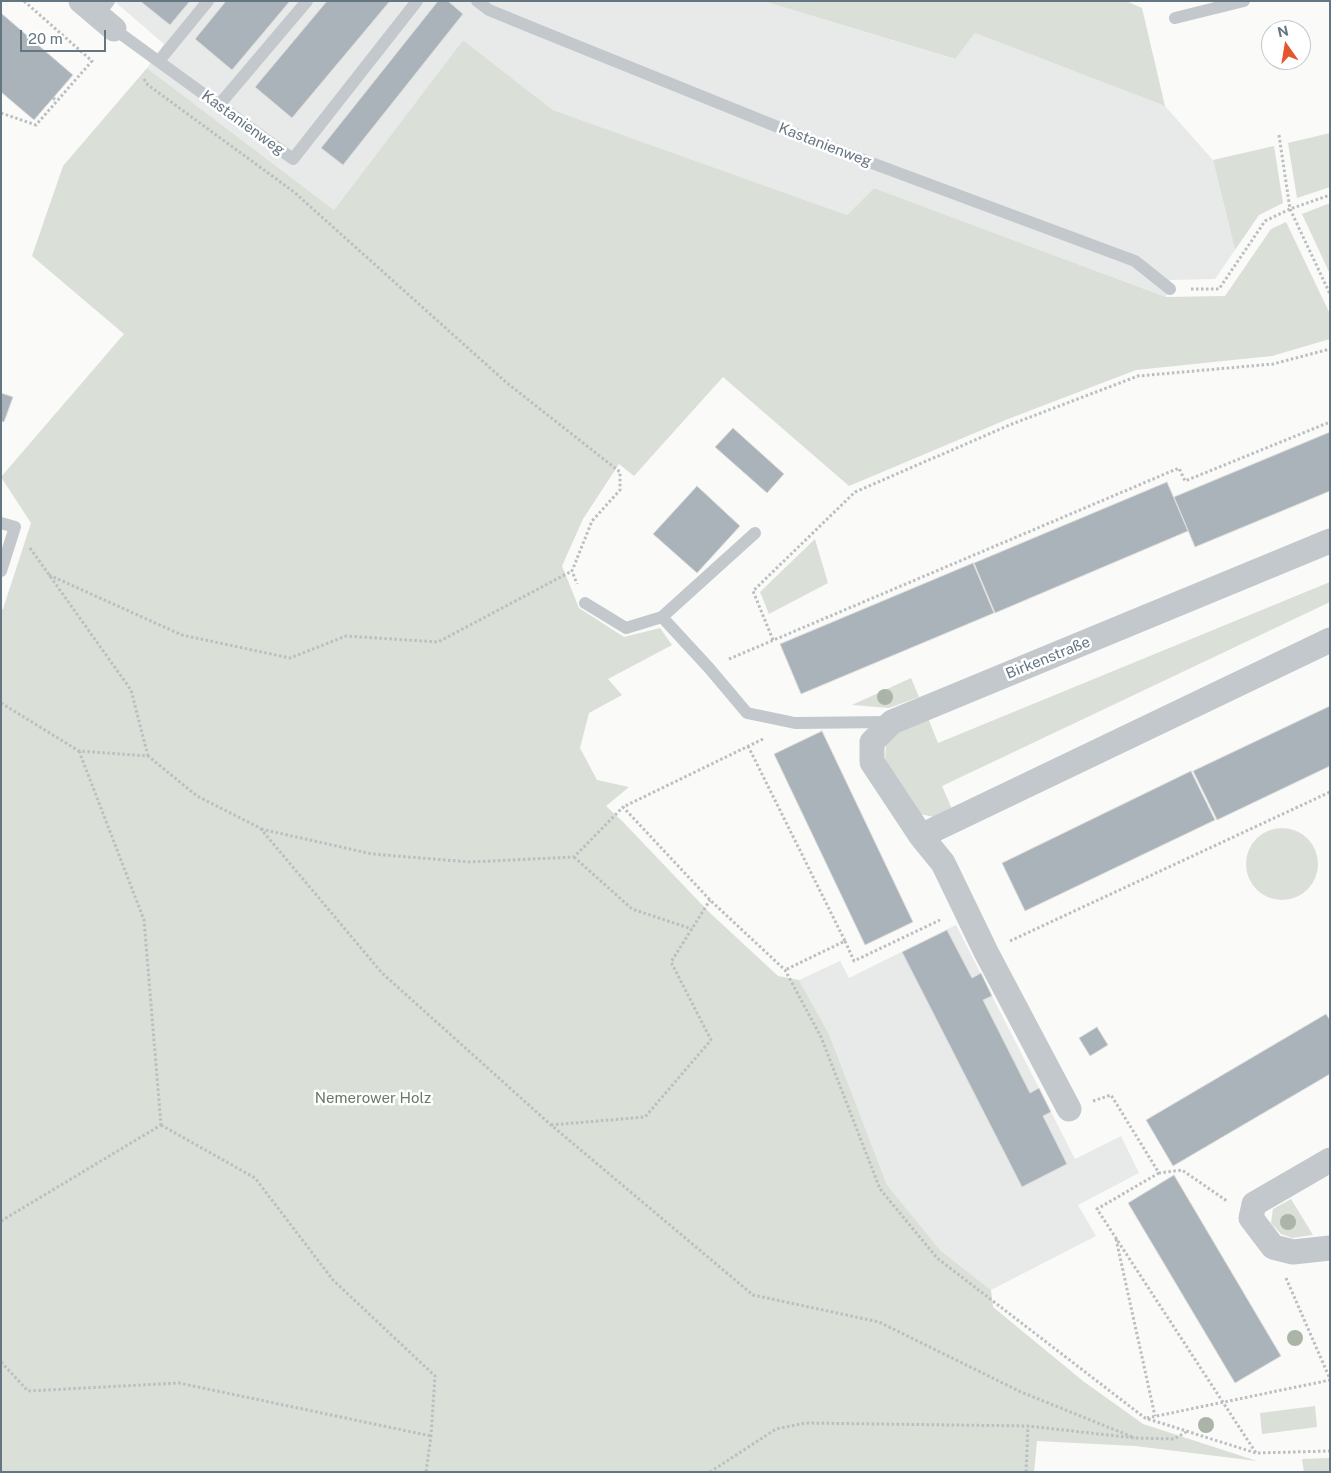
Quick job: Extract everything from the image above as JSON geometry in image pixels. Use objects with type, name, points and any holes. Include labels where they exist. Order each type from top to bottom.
[{"type":"street","name":"Birkenstraße","points":[[1069,1109],[986,952],[943,863],[921,836],[872,762],[872,742],[892,722],[1330,541]]},
{"type":"street","points":[[921,836],[1330,640]]},
{"type":"street","points":[[1330,1160],[1254,1204],[1251,1218],[1273,1247],[1293,1252],[1330,1248]]},
{"type":"lane","points":[[159,61],[208,1]]},
{"type":"lane","points":[[219,105],[307,1]]},
{"type":"lane","name":"Kastanienweg","points":[[100,12],[159,61],[293,159],[418,1]]},
{"type":"lane","name":"Kastanienweg","points":[[478,1],[489,10],[810,140],[1135,260],[1170,289]]},
{"type":"lane","points":[[1175,18],[1244,1]]},
{"type":"lane","points":[[1,523],[15,527],[1,571]]},
{"type":"lane","points":[[585,603],[626,628],[662,617],[755,533]]},
{"type":"lane","points":[[662,617],[747,713],[795,723],[892,722]]},
{"type":"path","points":[[1,113],[36,125],[92,61],[24,1]]},
{"type":"path","points":[[49,575],[182,635],[290,658],[346,636],[438,642],[572,571],[592,521],[620,490],[620,472],[508,382],[294,192],[148,85],[143,77]]},
{"type":"path","points":[[53,98],[58,101]]},
{"type":"path","points":[[1279,135],[1290,209],[1330,294]]},
{"type":"path","points":[[1170,289],[1219,289],[1265,221],[1330,194]]},
{"type":"path","points":[[773,640],[753,591],[855,492],[1012,424],[1138,376],[1274,364],[1330,349]]},
{"type":"path","points":[[709,668],[1179,468],[1185,481],[1330,422]]},
{"type":"path","points":[[15,527],[131,690],[148,756]]},
{"type":"path","points":[[572,571],[585,603]]},
{"type":"path","points":[[1,703],[79,751],[148,756],[197,796],[260,828],[372,854],[470,862],[574,857],[624,807],[795,723]]},
{"type":"path","points":[[748,746],[854,961],[965,910]]},
{"type":"path","points":[[79,751],[144,920],[161,1125]]},
{"type":"path","points":[[986,952],[1330,792]]},
{"type":"path","points":[[624,807],[710,900],[784,970],[821,1037],[880,1189],[937,1258],[1145,1418],[1256,1453],[1330,1451]]},
{"type":"path","points":[[260,828],[382,973],[551,1125],[753,1295],[879,1322],[1021,1392],[1135,1438]]},
{"type":"path","points":[[574,857],[632,909],[692,928]]},
{"type":"path","points":[[551,1125],[644,1117],[711,1040],[671,962],[710,900]]},
{"type":"path","points":[[784,970],[845,941]]},
{"type":"path","points":[[1120,1110],[1159,1173]]},
{"type":"path","points":[[1,1221],[161,1125]]},
{"type":"path","points":[[161,1125],[255,1178],[333,1280],[436,1376],[426,1472]]},
{"type":"path","points":[[1251,1218],[1182,1170],[1159,1173],[1097,1209],[1256,1453]]},
{"type":"path","points":[[1115,1236],[1155,1416]]},
{"type":"path","points":[[1145,1418],[1330,1380],[1273,1247]]},
{"type":"path","points":[[1,1362],[28,1391],[179,1383],[431,1436]]},
{"type":"path","points":[[710,1472],[776,1429],[805,1423],[1028,1426],[1135,1438],[1174,1439],[1187,1431]]},
{"type":"path","points":[[1026,1472],[1028,1426]]},
{"type":"shaded area","points":[[114,1],[763,1],[954,59],[975,33],[1165,106],[1213,160],[1235,250],[1215,279],[1170,280],[1166,297],[874,188],[847,215],[553,110],[463,40],[334,210],[147,68],[164,44]]},
{"type":"shaded area","points":[[956,925],[1075,1159],[1121,1136],[1139,1173],[1078,1205],[1096,1236],[991,1290],[941,1251],[887,1185],[829,1034],[799,980],[840,961],[849,978]]},
{"type":"green space","points":[[763,1],[1126,1],[1142,8],[1165,106],[975,33],[955,59]]},
{"type":"green space","name":"Nemerower Holz","points":[[463,40],[553,110],[847,215],[874,188],[1166,297],[1225,296],[1271,229],[1286,222],[1330,314],[1330,339],[1272,356],[1136,370],[1008,419],[849,486],[723,377],[634,476],[619,464],[583,519],[562,566],[579,608],[624,637],[660,628],[672,645],[608,679],[622,695],[589,713],[580,748],[597,780],[629,787],[606,806],[709,912],[778,976],[799,980],[829,1034],[887,1185],[941,1251],[991,1290],[993,1307],[1083,1381],[1143,1424],[1257,1461],[1135,1446],[1037,1441],[1034,1472],[1,1472],[1,609],[3,609],[31,523],[1,477],[124,334],[32,256],[63,166],[147,68],[334,210]]},
{"type":"green space","points":[[1330,133],[1330,187],[1297,198],[1288,143]]},
{"type":"green space","points":[[1274,146],[1283,203],[1259,215],[1235,250],[1213,160]]},
{"type":"green space","points":[[1330,203],[1330,274],[1302,214]]},
{"type":"green space","points":[[815,539],[828,583],[769,614],[760,592]]},
{"type":"green space","points":[[1330,582],[1330,602],[942,786],[952,809],[934,817],[920,814],[885,761],[886,744],[896,732],[928,718],[938,743]]},
{"type":"green space","points":[[911,678],[919,697],[889,708],[852,705]]},
{"type":"green space","points":[[1282,828],[1302,834],[1312,844],[1318,864],[1312,884],[1302,894],[1282,900],[1262,894],[1252,884],[1246,864],[1252,844],[1262,834]]},
{"type":"green space","points":[[1291,1199],[1313,1235],[1292,1238],[1281,1234],[1271,1223],[1273,1209]]},
{"type":"green space","points":[[1315,1406],[1317,1427],[1262,1434],[1260,1413]]},
{"type":"green space","points":[[1330,1458],[1330,1472],[1304,1472],[1302,1459]]},
{"type":"building","points":[[140,1],[190,1],[170,25]]},
{"type":"building","points":[[226,1],[290,1],[232,70],[195,39]]},
{"type":"building","points":[[327,1],[390,1],[292,118],[255,87]]},
{"type":"building","points":[[438,1],[448,1],[463,14],[343,165],[321,148]]},
{"type":"building","points":[[1,13],[73,75],[34,120],[1,92]]},
{"type":"building","points":[[1,393],[13,397],[4,422],[1,421]]},
{"type":"building","points":[[733,428],[784,474],[767,493],[715,447]]},
{"type":"building","points":[[1330,432],[1330,491],[1195,547],[1174,497]]},
{"type":"building","points":[[1167,482],[1188,531],[995,613],[974,563]]},
{"type":"building","points":[[697,486],[740,526],[697,573],[653,534]]},
{"type":"building","points":[[973,563],[994,613],[801,694],[780,644]]},
{"type":"building","points":[[1330,706],[1330,766],[1217,820],[1193,771]]},
{"type":"building","points":[[822,731],[913,922],[865,945],[774,754]]},
{"type":"building","points":[[1191,771],[1215,820],[1025,911],[1002,863]]},
{"type":"building","points":[[947,930],[972,978],[981,973],[992,996],[983,1000],[1030,1093],[1039,1088],[1051,1112],[1043,1116],[1067,1164],[1022,1187],[902,952]]},
{"type":"building","points":[[1326,1014],[1330,1020],[1330,1074],[1173,1166],[1146,1120]]},
{"type":"building","points":[[1097,1027],[1108,1045],[1090,1056],[1079,1038]]},
{"type":"building","points":[[1174,1175],[1281,1356],[1235,1383],[1128,1203]]}]
